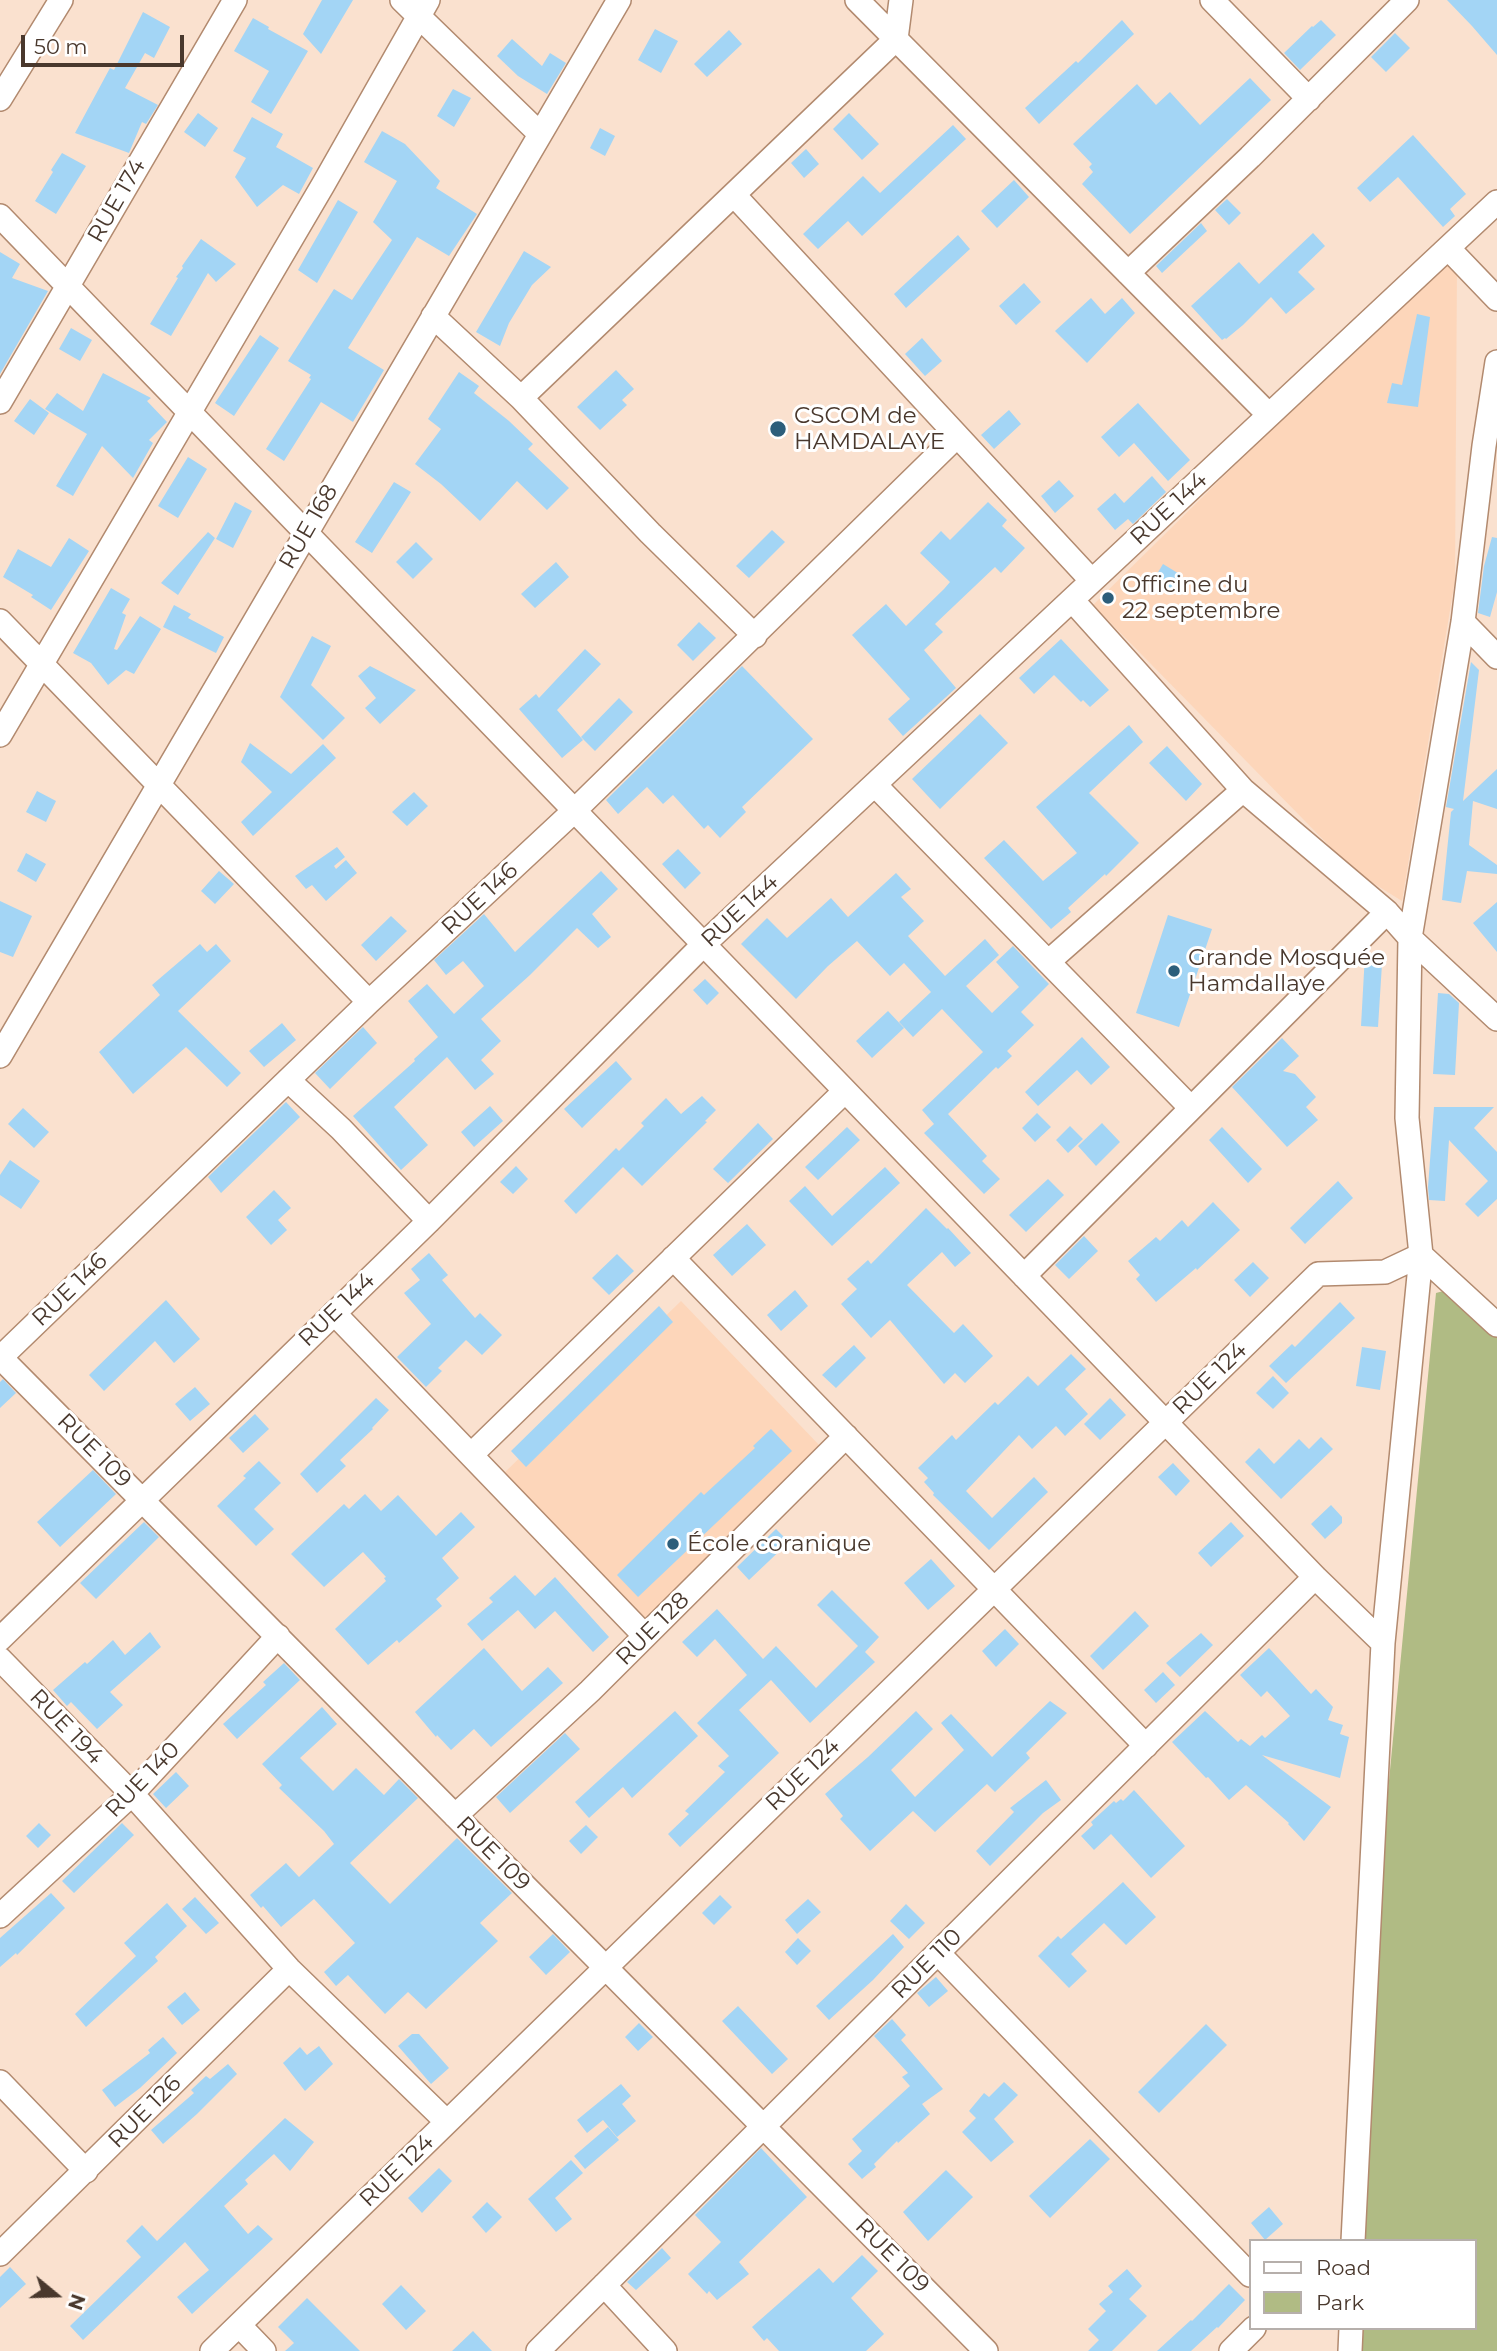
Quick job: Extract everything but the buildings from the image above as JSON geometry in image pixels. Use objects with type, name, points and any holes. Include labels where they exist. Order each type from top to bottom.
[{"type":"street","points":[[0,99],[61,0]]},
{"type":"street","name":"RUE 174","points":[[0,402],[235,0]]},
{"type":"street","name":"RUE 168","points":[[0,1056],[619,0]]},
{"type":"street","points":[[857,0],[1269,415]]},
{"type":"street","points":[[521,398],[896,39],[901,0]]},
{"type":"street","points":[[1212,0],[1309,99]]},
{"type":"street","points":[[1128,273],[1309,99],[1407,0]]},
{"type":"street","points":[[0,735],[323,185],[416,5],[540,134]]},
{"type":"street","points":[[734,195],[1092,581]]},
{"type":"street","name":"RUE 144","points":[[0,1639],[429,1221],[704,944],[1497,202]]},
{"type":"street","points":[[0,216],[1315,1577],[1383,1643]]},
{"type":"street","points":[[1448,248],[1497,299]]},
{"type":"street","points":[[433,316],[521,398],[650,533],[755,636]]},
{"type":"street","points":[[1350,2237],[1383,1643],[1421,1255],[1407,1118],[1410,938],[1463,622],[1483,446],[1497,362]]},
{"type":"street","name":"RUE 146","points":[[0,1358],[369,1002],[575,811],[957,436]]},
{"type":"street","points":[[1072,600],[1242,790],[1387,912],[1410,938],[1497,1019]]},
{"type":"street","points":[[0,621],[369,1002]]},
{"type":"street","points":[[1463,622],[1497,657]]},
{"type":"street","points":[[875,785],[1191,1108]]},
{"type":"street","points":[[1048,962],[1242,790]]},
{"type":"street","points":[[1024,1276],[1387,912]]},
{"type":"street","points":[[288,1080],[341,1129],[429,1221]]},
{"type":"street","points":[[471,1455],[845,1091]]},
{"type":"street","points":[[1421,1255],[1497,1325]]},
{"type":"street","name":"RUE 124","points":[[212,2351],[1318,1274],[1385,1272],[1421,1255]]},
{"type":"street","points":[[673,1258],[1146,1745]]},
{"type":"street","points":[[334,1313],[645,1636]]},
{"type":"street","name":"RUE 109","points":[[0,1358],[986,2351]]},
{"type":"street","name":"RUE 128","points":[[455,1816],[590,1691],[846,1436]]},
{"type":"street","name":"RUE 110","points":[[538,2351],[1315,1577]]},
{"type":"street","name":"RUE 140","points":[[0,1916],[132,1794],[278,1636]]},
{"type":"street","name":"RUE 194","points":[[0,1659],[132,1794],[289,1969],[447,2122]]},
{"type":"street","points":[[938,1952],[1248,2273]]},
{"type":"street","name":"RUE 126","points":[[0,2254],[289,1969]]},
{"type":"street","points":[[0,2082],[86,2171]]},
{"type":"street","points":[[604,2285],[665,2351]]},
{"type":"street","points":[[239,2325],[264,2351]]},
{"type":"street","points":[[1231,2351],[1252,2330]]},
{"type":"street","points":[[1350,2351],[1351,2330]]},
{"type":"shaded area","points":[[1443,260],[1457,265],[1455,580],[1402,901],[1355,872],[1093,605]]},
{"type":"shaded area","points":[[681,1301],[821,1447],[642,1621],[502,1475]]},
{"type":"green space","points":[[1451,1289],[1497,1337],[1497,2351],[1360,2351],[1361,2330],[1476,2330],[1476,2239],[1364,2239],[1377,1905],[1436,1293]]},
{"type":"place","name":"CSCOM de HAMDALAYE","points":[[778,429]]},
{"type":"place","name":"Officine du 22 septembre","points":[[1108,598]]},
{"type":"place","name":"Grande Mosquée Hamdallaye","points":[[1174,971]]},
{"type":"place","name":"École coranique","points":[[673,1544]]}]
